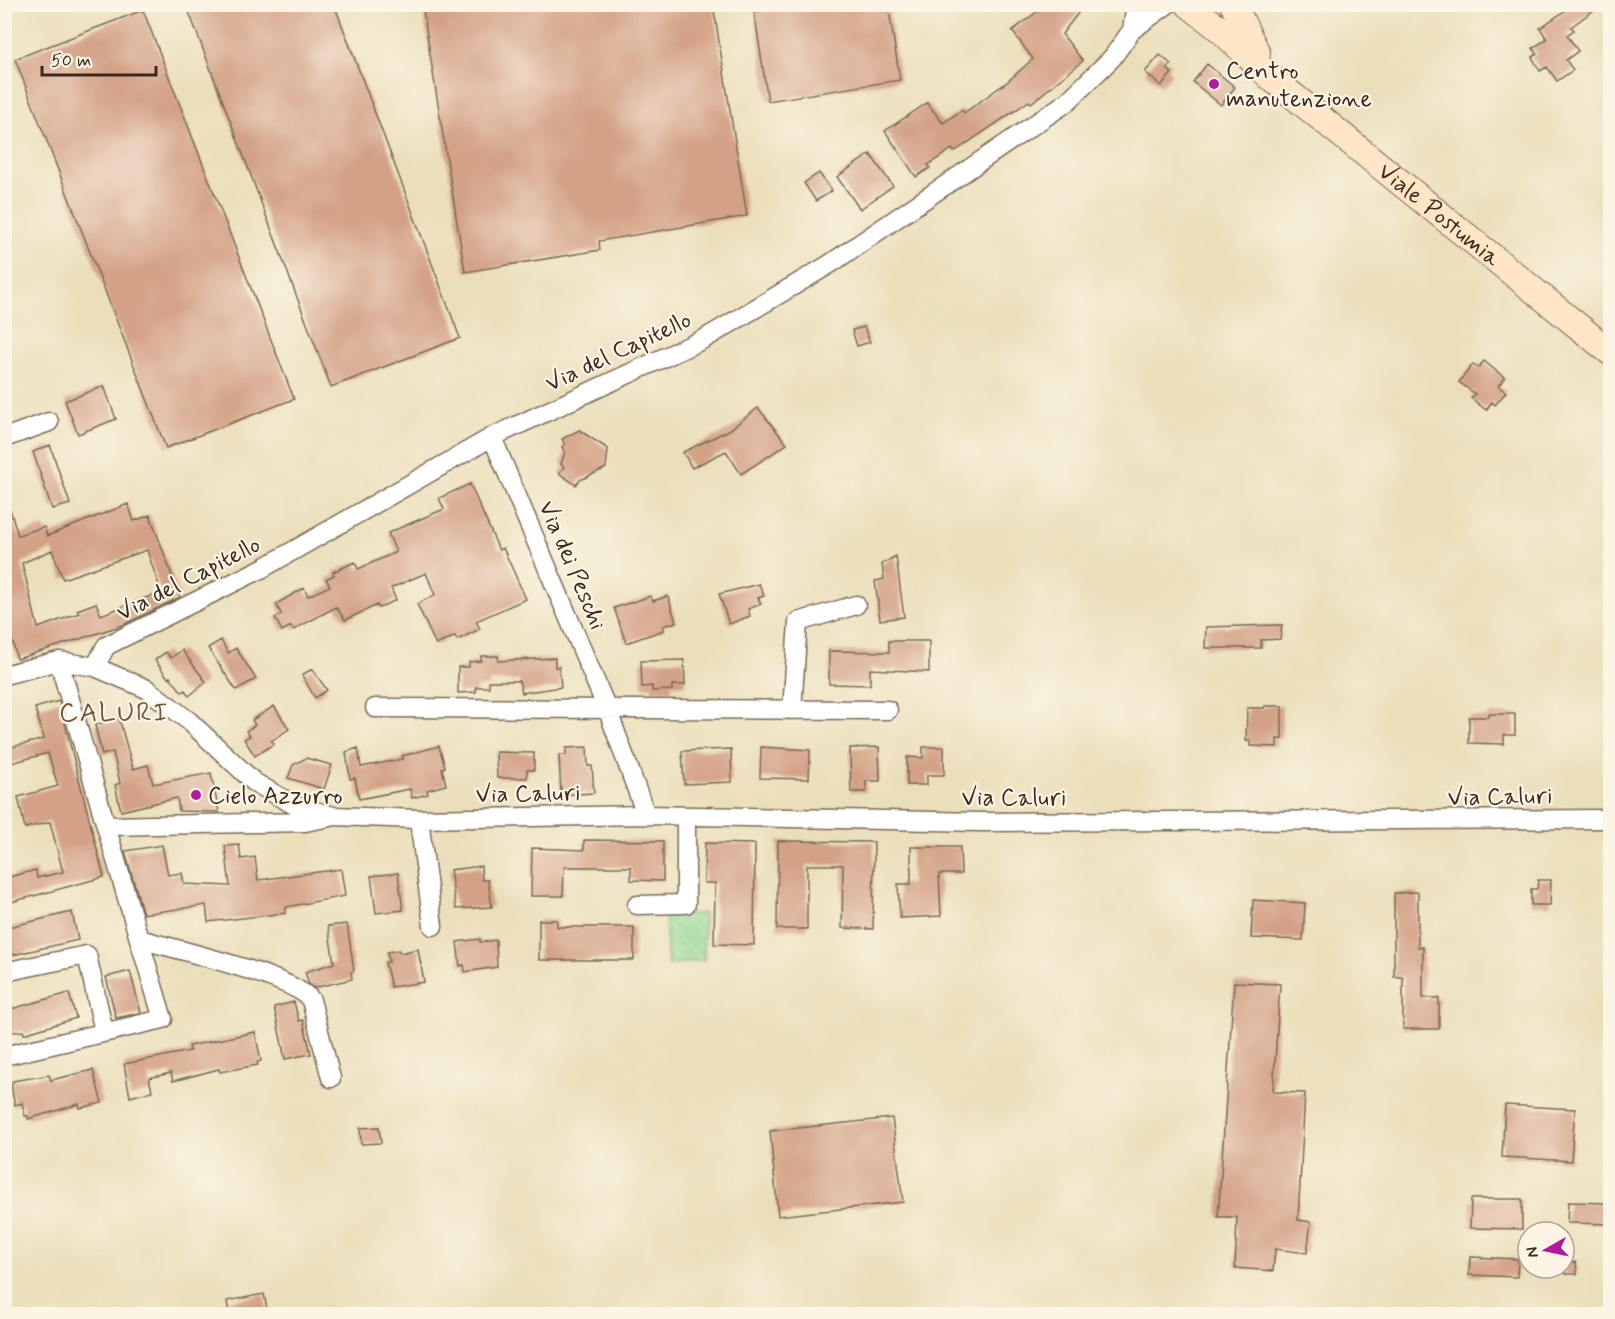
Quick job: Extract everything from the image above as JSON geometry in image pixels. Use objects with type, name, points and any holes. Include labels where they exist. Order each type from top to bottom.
[{"type":"main road","name":"Viale Postumia","points":[[1188,4],[1222,31],[1270,77],[1611,352]]},
{"type":"main road","name":"Viale Postumia","points":[[1233,4],[1270,77]]},
{"type":"street","name":"Via del Capitello","points":[[1132,30],[1136,4]]},
{"type":"street","name":"Via del Capitello","points":[[95,667],[106,646],[263,568],[492,437],[704,339],[830,264],[1067,102],[1112,58],[1132,30],[1168,4]]},
{"type":"street","points":[[4,438],[49,422]]},
{"type":"street","name":"Via dei Peschi","points":[[492,437],[608,711],[645,815]]},
{"type":"street","points":[[792,710],[798,622],[856,605]]},
{"type":"street","points":[[4,1056],[163,1019],[59,661]]},
{"type":"street","name":"Via Caluri","points":[[6,671],[59,661],[95,667],[147,689],[189,721],[254,782],[294,805],[333,816],[418,819],[645,815],[973,822],[1611,819]]},
{"type":"street","points":[[375,708],[608,711],[888,710]]},
{"type":"street","name":"Via Caluri","points":[[106,826],[305,822],[333,816]]},
{"type":"street","points":[[637,905],[687,904],[686,816]]},
{"type":"street","points":[[418,819],[433,926]]},
{"type":"street","points":[[139,939],[255,973],[305,992],[311,1000],[331,1078]]},
{"type":"street","points":[[4,972],[87,956],[104,1032]]},
{"type":"green space","points":[[704,913],[704,960],[668,965],[665,916]]},
{"type":"building","points":[[186,4],[334,4],[460,338],[331,387]]},
{"type":"building","points":[[422,4],[713,4],[747,216],[599,241],[600,250],[465,272]]},
{"type":"building","points":[[753,4],[888,4],[900,80],[768,101]]},
{"type":"building","points":[[1030,4],[1085,4],[1062,34],[1083,61],[1031,103],[1029,101],[954,152],[952,149],[928,165],[930,168],[916,177],[885,131],[927,103],[943,123],[962,110],[964,113],[1007,82],[1033,59],[1012,31],[1038,11]]},
{"type":"building","points":[[1575,4],[1602,4],[1571,27],[1574,30],[1567,35],[1578,51],[1566,60],[1573,70],[1557,81],[1547,67],[1540,71],[1532,57],[1537,54],[1533,48],[1547,39],[1540,28]]},
{"type":"building","points":[[143,10],[294,399],[166,448],[15,59]]},
{"type":"building","points":[[1160,55],[1171,64],[1167,69],[1172,73],[1161,86],[1145,72]]},
{"type":"building","name":"Centro manutenzione","points":[[1207,64],[1235,87],[1221,105],[1193,82]]},
{"type":"building","points":[[870,154],[893,186],[860,209],[837,177]]},
{"type":"building","points":[[819,173],[832,191],[816,201],[804,183]]},
{"type":"building","points":[[864,327],[870,342],[857,346],[852,330]]},
{"type":"building","points":[[1484,361],[1505,378],[1498,386],[1506,392],[1495,405],[1492,402],[1486,410],[1471,398],[1475,394],[1459,382],[1473,364],[1478,368]]},
{"type":"building","points":[[104,386],[116,419],[78,434],[65,401]]},
{"type":"building","points":[[758,408],[787,444],[741,474],[726,451],[692,468],[683,452],[729,430]]},
{"type":"building","points":[[579,430],[608,449],[606,468],[580,480],[576,485],[559,473],[564,467],[561,464],[565,452],[562,439]]},
{"type":"building","points":[[50,445],[70,504],[52,509],[33,452]]},
{"type":"building","points":[[470,484],[499,550],[503,548],[526,599],[476,621],[480,629],[457,640],[455,636],[436,645],[417,604],[435,595],[426,573],[391,588],[396,600],[379,608],[377,605],[345,620],[336,607],[293,630],[291,626],[282,631],[275,618],[281,614],[276,604],[304,588],[308,596],[330,586],[326,579],[334,575],[333,572],[355,562],[358,569],[396,552],[388,533],[444,509],[439,498]]},
{"type":"building","points":[[4,500],[7,500],[18,535],[44,527],[47,536],[128,504],[134,521],[150,515],[180,597],[123,625],[17,659],[4,609]],"holes":[[[52,550],[63,579],[147,550],[161,592],[101,615],[96,603],[77,610],[79,613],[38,628],[22,563]]]},
{"type":"building","points":[[896,556],[904,617],[880,620],[875,581],[884,579],[882,564]]},
{"type":"building","points":[[759,584],[764,596],[758,598],[761,604],[748,609],[750,616],[729,624],[719,594]]},
{"type":"building","points":[[651,596],[653,601],[668,596],[676,622],[663,626],[664,630],[626,643],[614,608]]},
{"type":"building","points":[[1282,625],[1280,639],[1261,640],[1261,648],[1205,648],[1206,627]]},
{"type":"building","points":[[221,640],[228,653],[236,648],[256,679],[236,690],[208,648]]},
{"type":"building","points":[[889,641],[929,641],[929,672],[870,669],[870,685],[829,684],[829,651],[889,652]]},
{"type":"building","points":[[182,650],[206,682],[189,696],[185,690],[182,692],[170,677],[168,678],[155,660],[166,652],[171,658]]},
{"type":"building","points":[[481,656],[498,656],[498,661],[555,658],[555,667],[559,667],[561,687],[522,693],[519,681],[489,681],[489,687],[476,687],[476,692],[458,693],[458,667],[469,667],[469,662],[481,661]]},
{"type":"building","points":[[684,660],[685,685],[672,685],[672,690],[652,691],[652,686],[642,687],[641,661]]},
{"type":"building","points":[[312,669],[327,690],[315,698],[302,675]]},
{"type":"building","points":[[59,701],[104,877],[4,904],[4,887],[7,886],[5,878],[36,870],[37,878],[63,872],[50,822],[25,828],[18,797],[58,786],[48,753],[4,765],[4,749],[44,739],[35,708]]},
{"type":"building","points":[[274,706],[289,729],[271,741],[274,744],[255,756],[244,739],[250,736],[246,731],[255,725],[252,720]]},
{"type":"building","points":[[1265,706],[1282,706],[1282,739],[1277,739],[1277,747],[1250,746],[1250,741],[1246,741],[1247,708],[1264,708]]},
{"type":"building","points":[[1489,714],[1515,714],[1515,735],[1504,735],[1504,744],[1469,743],[1469,717],[1489,717]]},
{"type":"building","points":[[119,718],[133,769],[148,765],[153,784],[211,773],[219,812],[179,811],[177,798],[121,811],[115,785],[120,783],[113,752],[102,755],[95,725]]},
{"type":"building","points":[[439,746],[445,767],[442,768],[446,785],[427,790],[428,794],[412,798],[410,789],[359,799],[355,778],[350,779],[346,752],[358,748],[361,767],[403,759],[402,756]]},
{"type":"building","points":[[587,747],[588,766],[592,766],[594,793],[561,795],[559,755],[566,755],[566,748]]},
{"type":"building","points":[[761,747],[810,750],[809,779],[760,778]]},
{"type":"building","points":[[879,747],[880,781],[866,781],[866,792],[851,792],[850,748]]},
{"type":"building","points":[[923,747],[944,747],[944,775],[927,775],[927,785],[907,785],[907,757],[923,758]]},
{"type":"building","points":[[731,749],[732,782],[684,784],[682,751]]},
{"type":"building","points":[[496,752],[534,753],[534,770],[527,770],[527,778],[497,778]]},
{"type":"building","points":[[306,758],[332,765],[324,789],[288,778],[293,765]]},
{"type":"building","points":[[584,840],[663,841],[663,881],[631,880],[631,867],[564,867],[563,896],[531,896],[532,848],[584,850]]},
{"type":"building","points":[[778,841],[874,842],[873,929],[842,928],[843,865],[807,865],[807,929],[777,929]]},
{"type":"building","points":[[705,843],[755,844],[754,945],[714,944],[715,883],[704,883]]},
{"type":"building","points":[[162,845],[168,875],[182,873],[184,884],[230,886],[225,846],[239,845],[241,859],[255,857],[258,880],[341,869],[345,896],[286,907],[286,913],[208,922],[206,905],[143,914],[125,851]]},
{"type":"building","points":[[911,847],[960,847],[961,874],[939,874],[941,916],[900,918],[898,884],[911,884]]},
{"type":"building","points":[[481,866],[482,880],[488,880],[492,907],[456,909],[450,870]]},
{"type":"building","points":[[398,873],[403,910],[376,913],[371,876]]},
{"type":"building","points":[[1538,880],[1551,880],[1550,905],[1531,905],[1531,889],[1537,889]]},
{"type":"building","points":[[1418,892],[1418,947],[1423,947],[1423,998],[1439,998],[1439,1029],[1403,1029],[1403,977],[1394,977],[1394,893]]},
{"type":"building","points":[[1253,900],[1305,903],[1303,940],[1251,938]]},
{"type":"building","points":[[72,912],[78,940],[4,957],[4,928]]},
{"type":"building","points":[[539,920],[557,920],[557,927],[634,927],[634,960],[539,960]]},
{"type":"building","points":[[347,924],[354,971],[351,972],[352,979],[314,988],[309,984],[305,972],[334,963],[328,926]]},
{"type":"building","points":[[480,939],[480,942],[496,940],[497,967],[465,972],[464,965],[460,966],[457,942]]},
{"type":"building","points":[[418,949],[424,982],[391,987],[385,962],[389,962],[387,952],[399,950],[400,953]]},
{"type":"building","points":[[130,971],[141,1013],[116,1018],[106,977]]},
{"type":"building","points":[[1234,982],[1280,984],[1273,1092],[1305,1093],[1298,1220],[1311,1222],[1307,1253],[1275,1249],[1273,1271],[1235,1268],[1237,1217],[1218,1217]]},
{"type":"building","points":[[69,993],[76,1018],[24,1034],[23,1031],[4,1033],[4,1011]]},
{"type":"building","points":[[294,1002],[299,1021],[303,1020],[311,1054],[285,1059],[274,1007]]},
{"type":"building","points":[[255,1032],[261,1061],[257,1062],[258,1065],[220,1072],[219,1069],[173,1081],[171,1073],[149,1078],[152,1091],[130,1097],[124,1064],[190,1051],[189,1046]]},
{"type":"building","points":[[93,1070],[102,1103],[80,1108],[79,1104],[28,1119],[22,1103],[15,1105],[11,1086],[13,1081],[49,1075],[51,1080]]},
{"type":"building","points":[[1505,1105],[1575,1109],[1571,1161],[1502,1157]]},
{"type":"building","points":[[892,1118],[903,1202],[778,1216],[770,1131]]},
{"type":"building","points":[[379,1127],[381,1143],[361,1144],[360,1128]]},
{"type":"building","points":[[1471,1199],[1522,1199],[1522,1220],[1516,1220],[1516,1229],[1470,1228]]},
{"type":"building","points":[[1568,1202],[1611,1203],[1611,1224],[1576,1223],[1576,1220],[1567,1220]]},
{"type":"building","points":[[1470,1257],[1516,1259],[1516,1277],[1469,1275]]},
{"type":"building","points":[[264,1294],[268,1314],[229,1314],[227,1301]]},
{"type":"place","name":"Centro manutenzione","points":[[1214,84]]},
{"type":"place","name":"Cielo Azzurro","points":[[196,795]]},
{"type":"district","name":"CALURI","points":[[114,712]]}]
